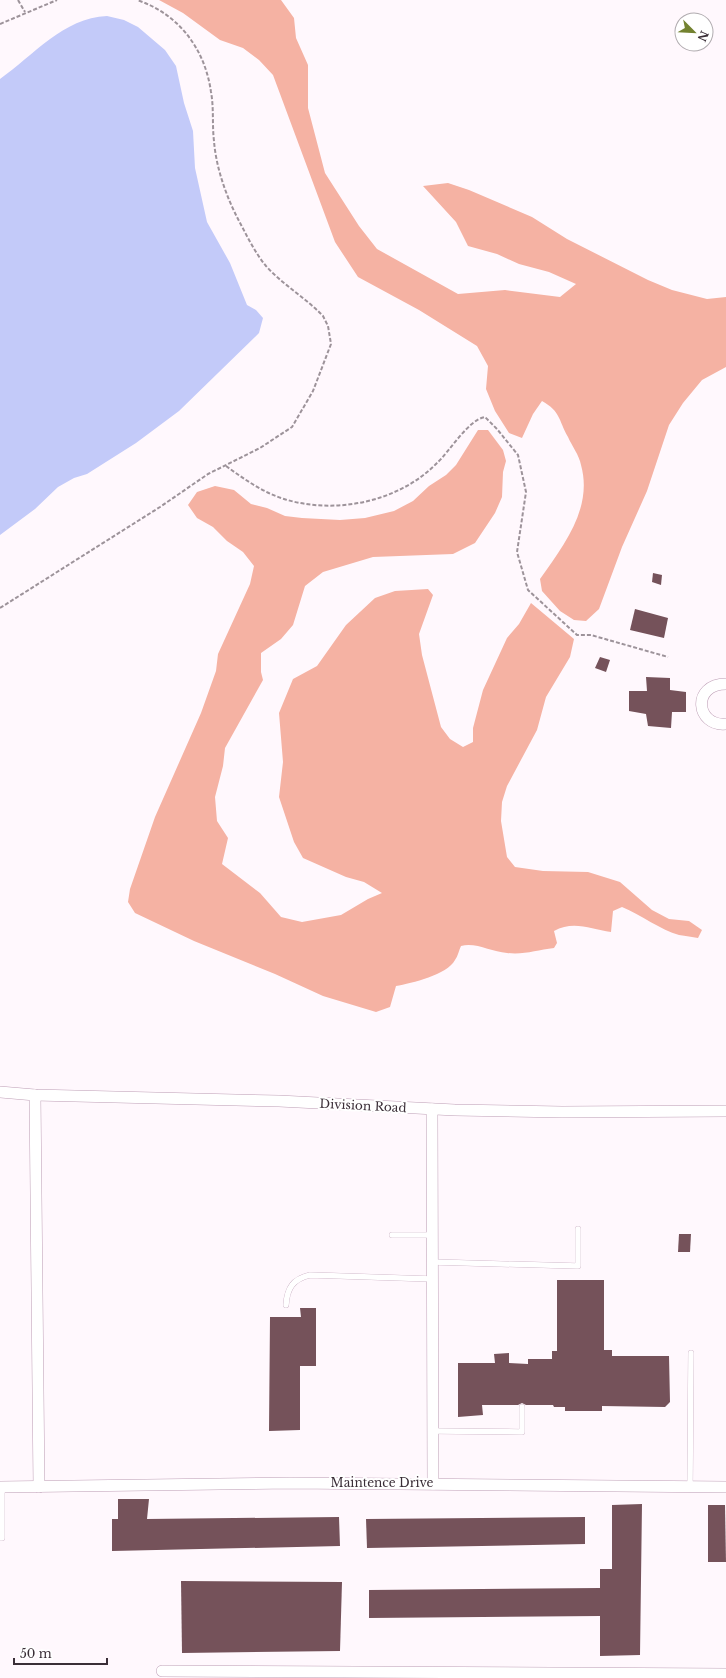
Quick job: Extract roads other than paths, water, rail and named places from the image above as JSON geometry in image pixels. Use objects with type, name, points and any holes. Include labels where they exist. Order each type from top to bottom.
[{"type":"street","points":[[726,684],[719,684],[708,689],[701,699],[702,711],[708,719],[719,725],[726,724]]},
{"type":"street","name":"Division Road","points":[[0,1092],[35,1095],[279,1101],[432,1109],[562,1112],[726,1111]]},
{"type":"street","points":[[35,1095],[38,1487]]},
{"type":"street","points":[[432,1109],[433,1484]]},
{"type":"street","name":"Maintence Drive","points":[[1,1487],[290,1483],[726,1487]]},
{"type":"street","points":[[162,1670],[726,1674]]},
{"type":"lane","points":[[432,1262],[578,1266],[578,1229]]},
{"type":"lane","points":[[392,1235],[432,1235]]},
{"type":"lane","points":[[286,1305],[287,1295],[291,1285],[300,1278],[310,1275],[432,1279]]},
{"type":"lane","points":[[690,1354],[690,1486]]},
{"type":"lane","points":[[433,1431],[522,1432],[522,1407]]},
{"type":"lane","points":[[0,1538],[2,1538],[1,1487]]},
{"type":"water","points":[[107,16],[124,20],[138,27],[165,50],[176,66],[184,103],[193,131],[195,168],[207,222],[230,263],[247,305],[256,310],[263,318],[259,333],[179,411],[136,443],[87,474],[74,478],[58,487],[35,509],[0,535],[0,79],[63,30],[76,23],[91,18]]}]
